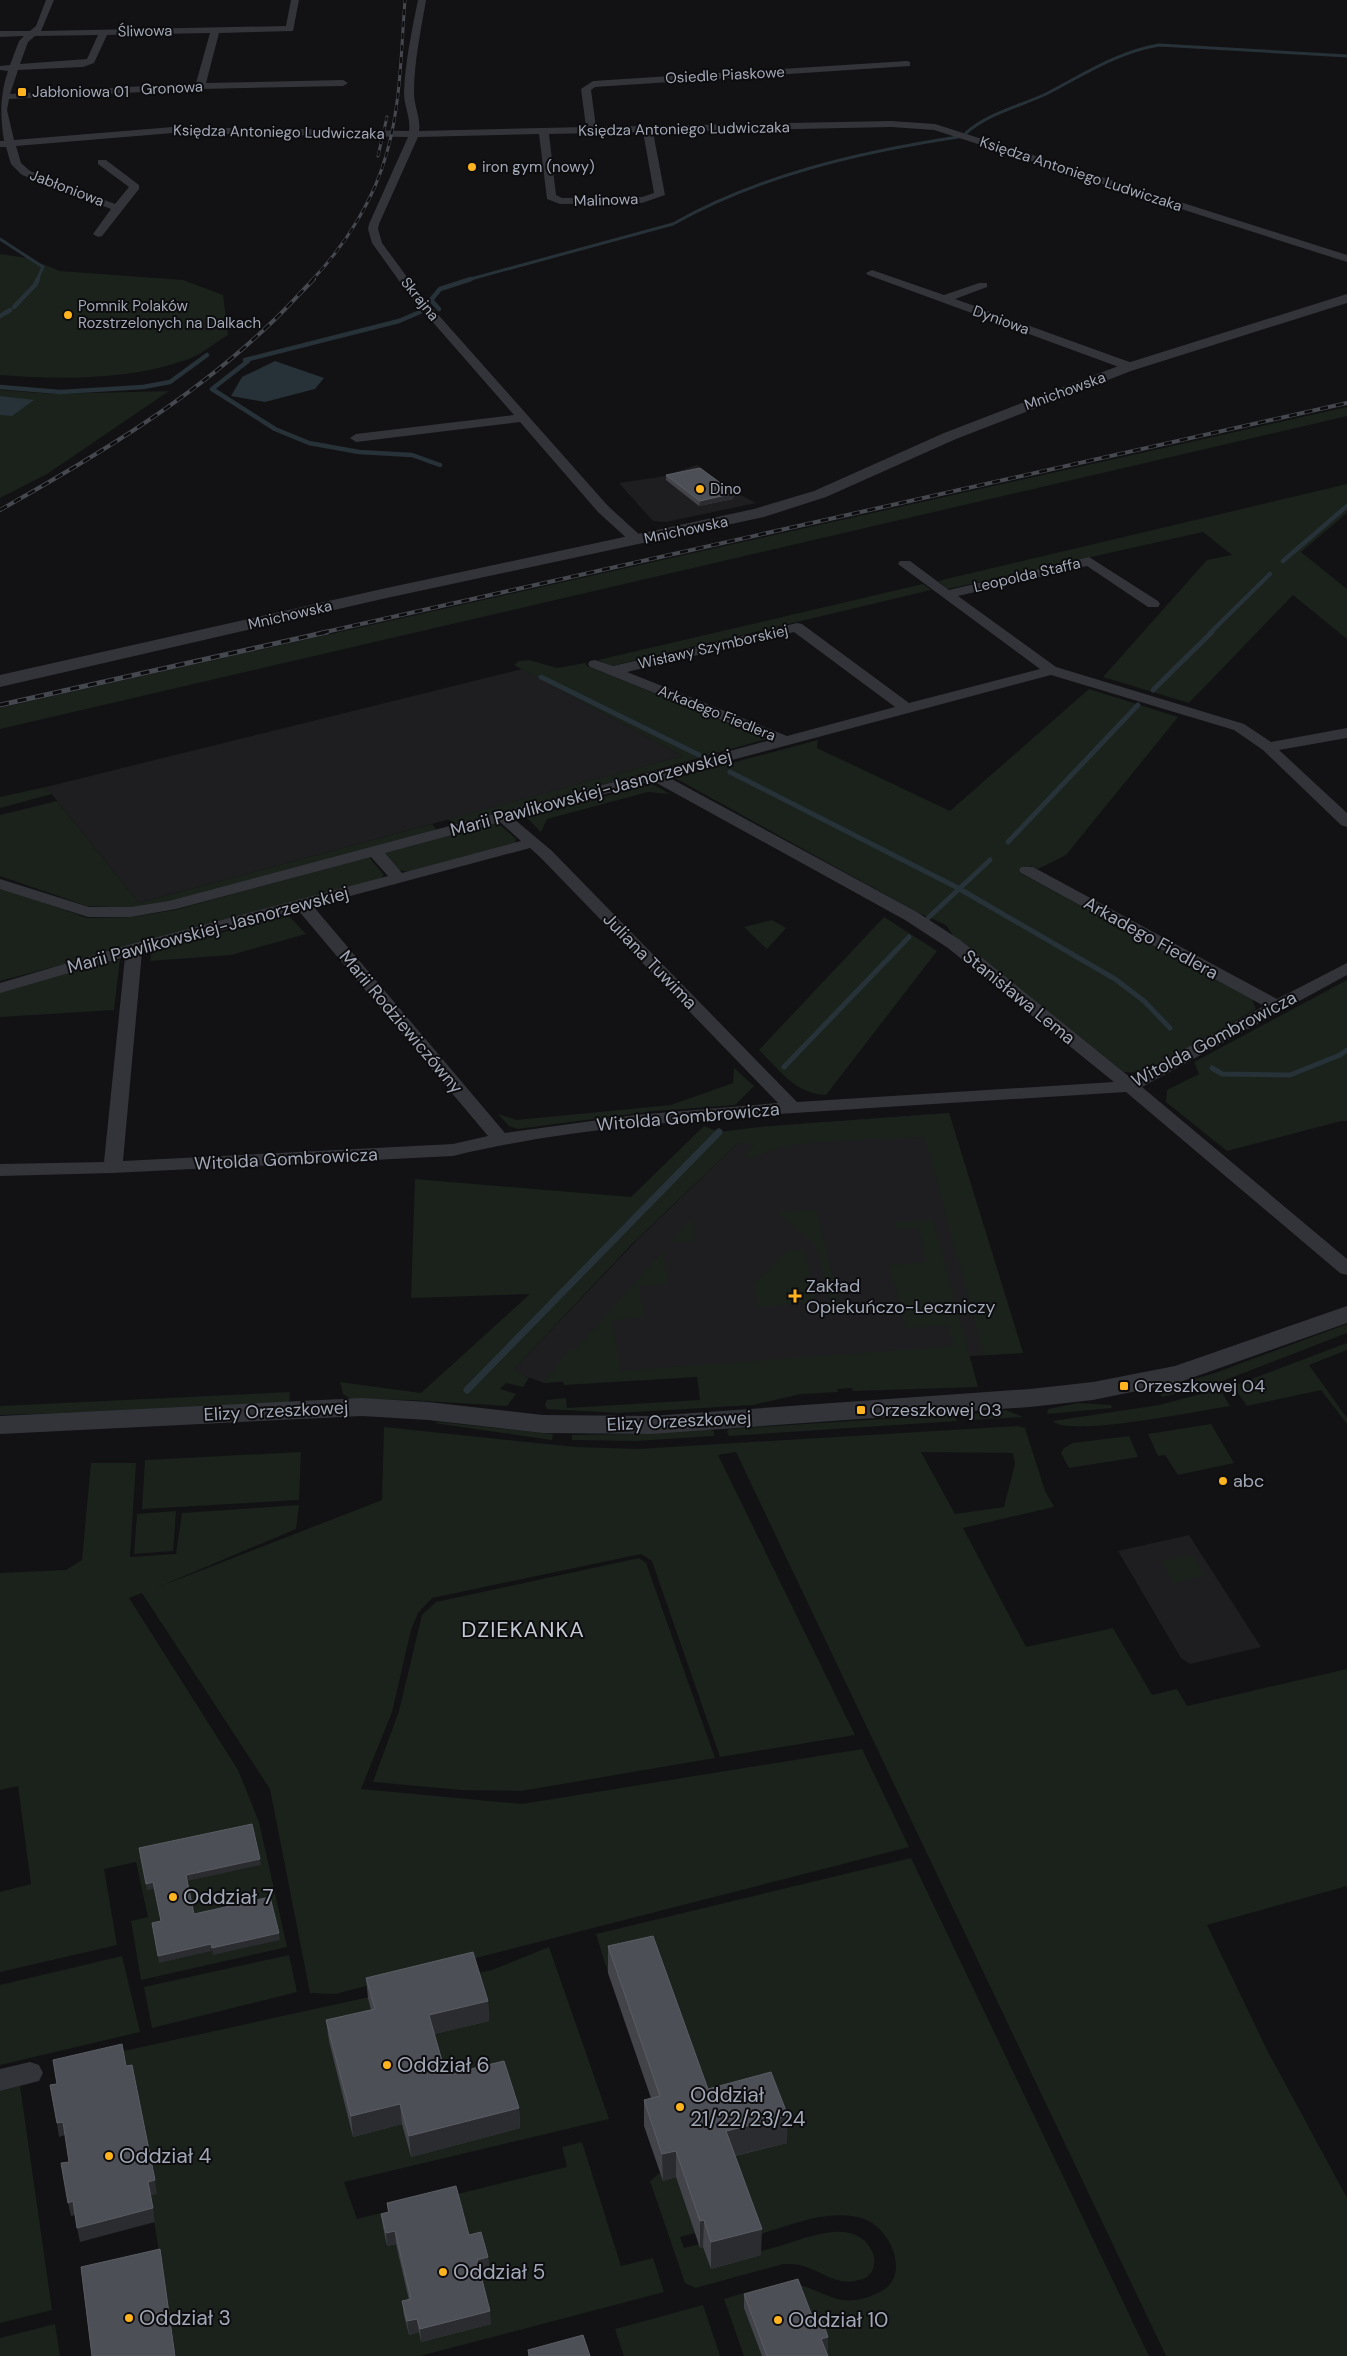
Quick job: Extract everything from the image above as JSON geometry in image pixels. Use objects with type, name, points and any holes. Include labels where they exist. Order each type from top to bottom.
[{"type":"street","name":"Jabłoniowa","points":[[50,0],[40,28],[24,41],[2,97],[5,143],[16,164],[26,173],[117,208],[98,234]]},
{"type":"street","name":"Śliwowa","points":[[0,34],[290,29],[295,0]]},
{"type":"street","points":[[414,134],[415,124],[410,108],[410,92],[414,46],[422,0]]},
{"type":"street","points":[[200,86],[215,30]]},
{"type":"street","points":[[0,68],[83,64],[91,61],[104,32]]},
{"type":"street","name":"Osiedle Piaskowe","points":[[591,131],[586,88],[593,84],[907,64]]},
{"type":"street","name":"Gronowa","points":[[2,97],[200,86],[343,83]]},
{"type":"street","name":"Księdza Antoniego Ludwiczaka","points":[[5,143],[173,130],[414,134],[891,124],[935,127],[1347,259]]},
{"type":"street","name":"Malinowa","points":[[544,132],[551,197],[560,201],[633,200],[660,195],[647,129]]},
{"type":"street","name":"Skrajna","points":[[414,134],[374,224],[374,237],[414,294],[603,509],[637,540]]},
{"type":"street","points":[[102,162],[135,187],[117,208]]},
{"type":"street","name":"Dyniowa","points":[[872,273],[1131,367]]},
{"type":"street","points":[[944,299],[983,285]]},
{"type":"street","name":"Mnichowska","points":[[0,681],[382,594],[758,514],[820,494],[950,436],[1131,367],[1347,298]]},
{"type":"street","points":[[356,438],[524,418]]},
{"type":"street","name":"Leopolda Staffa","points":[[948,594],[1089,561],[1153,604]]},
{"type":"street","name":"Leopolda Staffa","points":[[905,564],[1051,670]]},
{"type":"street","name":"Wisławy Szymborskiej","points":[[612,671],[797,627],[906,708]]},
{"type":"street","name":"Arkadego Fiedlera","points":[[594,664],[783,740]]},
{"type":"street","points":[[1051,670],[1239,727],[1268,747],[1347,822]]},
{"type":"street","name":"Marii Pawlikowskiej-Jasnorzewskiej","points":[[0,884],[88,912],[130,912],[170,906],[656,778],[783,740],[1051,670]]},
{"type":"street","points":[[1268,747],[1347,733]]},
{"type":"street","name":"Stanisława Lema","points":[[656,778],[935,931],[1130,1086],[1347,1269]]},
{"type":"street","name":"Juliana Tuwima","points":[[503,817],[532,842],[794,1108]]},
{"type":"street","name":"Marii Pawlikowskiej-Jasnorzewskiej","points":[[0,988],[134,949],[532,842]]},
{"type":"street","points":[[374,851],[397,878]]},
{"type":"street","name":"Arkadego Fiedlera","points":[[1027,870],[1276,1006]]},
{"type":"street","name":"Marii Rodziewiczówny","points":[[302,904],[500,1139]]},
{"type":"street","points":[[113,1167],[134,949]]},
{"type":"street","name":"Witolda Gombrowicza","points":[[0,1170],[113,1167],[454,1150],[500,1139],[635,1120],[1130,1086],[1347,968]]},
{"type":"street","name":"Elizy Orzeszkowej","points":[[0,1425],[362,1407],[404,1409],[542,1424],[652,1425],[1030,1398],[1101,1390],[1180,1374],[1347,1314]]},
{"type":"street","points":[[0,2080],[30,2073]]},
{"type":"shaded area","points":[[0,254],[28,258],[60,271],[183,280],[223,295],[228,335],[194,357],[143,371],[120,375],[71,378],[0,375]]},
{"type":"shaded area","points":[[275,361],[324,378],[315,389],[265,402],[231,396],[242,377]]},
{"type":"shaded area","points":[[0,390],[53,394],[169,391],[47,474],[0,498]]},
{"type":"shaded area","points":[[0,396],[34,400],[12,416],[0,415]]},
{"type":"shaded area","points":[[1347,407],[1347,416],[0,729],[0,708]]},
{"type":"shaded area","points":[[697,465],[729,489],[756,503],[666,522],[653,521],[619,483],[660,477]]},
{"type":"shaded area","points":[[1347,484],[1347,513],[1301,552],[1347,589],[1347,639],[1293,595],[1189,703],[1103,677],[1207,560],[1232,555],[1203,532],[948,589],[938,581]]},
{"type":"shaded area","points":[[923,584],[931,590],[611,666],[598,660]]},
{"type":"shaded area","points":[[529,660],[557,668],[585,663],[587,666],[767,739],[455,826],[448,819],[683,756],[514,665],[519,661]]},
{"type":"shaded area","points":[[522,669],[683,756],[139,903],[46,787]]},
{"type":"shaded area","points":[[1089,689],[1178,717],[1066,855],[1038,869],[1031,866],[1020,873],[1252,999],[1256,1009],[1142,1073],[1124,1072],[955,938],[946,925],[917,912],[675,778],[818,740],[817,748],[950,811]]},
{"type":"shaded area","points":[[652,784],[670,794],[648,792],[547,819],[541,832],[526,817]]},
{"type":"shaded area","points":[[46,787],[52,794],[0,808],[0,797]]},
{"type":"shaded area","points":[[57,801],[139,903],[432,824],[437,830],[173,901],[134,908],[87,906],[0,876],[0,815]]},
{"type":"shaded area","points":[[497,822],[516,839],[515,844],[408,872],[399,870],[383,852]]},
{"type":"shaded area","points":[[369,857],[384,875],[378,881],[0,981],[0,887],[87,918],[133,917],[175,910]]},
{"type":"shaded area","points":[[288,915],[306,934],[231,955],[150,961],[152,951]]},
{"type":"shaded area","points":[[884,917],[937,951],[826,1095],[805,1090],[789,1080],[759,1050]]},
{"type":"shaded area","points":[[772,920],[786,928],[767,949],[744,927]]},
{"type":"shaded area","points":[[120,959],[114,1010],[0,1017],[0,992]]},
{"type":"shaded area","points":[[1347,980],[1347,1121],[1227,1151],[1166,1102],[1167,1090],[1199,1074],[1194,1062]]},
{"type":"shaded area","points":[[734,1068],[754,1086],[735,1105],[654,1111],[518,1129],[509,1126],[498,1114],[516,1120],[671,1105],[733,1083]]},
{"type":"shaded area","name":"Zakład Opiekuńczo-Leczniczy","points":[[949,1113],[1023,1353],[544,1383],[512,1371],[637,1240],[739,1142],[759,1127]]},
{"type":"shaded area","points":[[949,1113],[1023,1353],[984,1355],[925,1137],[818,1142],[785,1146],[749,1158],[744,1156],[754,1145],[739,1142],[632,1244],[513,1370],[529,1378],[523,1387],[506,1383],[500,1389],[516,1394],[507,1406],[409,1400],[351,1399],[343,1394],[340,1382],[421,1393],[530,1294],[411,1298],[415,1179],[631,1197],[704,1126],[719,1132],[759,1127]]},
{"type":"shaded area","points":[[816,1209],[841,1309],[831,1305],[818,1252],[813,1242],[777,1212]]},
{"type":"shaded area","points":[[692,1218],[695,1241],[671,1242]]},
{"type":"shaded area","points":[[933,1220],[978,1387],[853,1391],[852,1388],[837,1389],[838,1392],[801,1394],[753,1405],[619,1413],[547,1409],[545,1405],[547,1400],[566,1398],[567,1408],[700,1400],[697,1377],[564,1385],[563,1381],[544,1383],[569,1349],[575,1350],[663,1251],[668,1284],[639,1286],[644,1317],[612,1320],[620,1371],[954,1346],[948,1326],[907,1328],[889,1265],[927,1262],[918,1228],[895,1229],[894,1222]]},
{"type":"shaded area","points":[[788,1250],[804,1250],[816,1302],[758,1307],[755,1284]]},
{"type":"shaded area","points":[[1347,1324],[1347,1333],[1220,1382],[1162,1397],[1160,1393],[1177,1384],[1215,1373]]},
{"type":"shaded area","points":[[1347,1343],[1347,1350],[1309,1365],[1347,1418],[1347,1424],[1321,1390],[1247,1406],[1233,1386]]},
{"type":"shaded area","points":[[1220,1389],[1230,1406],[1108,1425],[1064,1425],[1053,1421],[1159,1405]]},
{"type":"shaded area","points":[[290,1392],[289,1405],[0,1415],[0,1406]]},
{"type":"shaded area","points":[[1078,1403],[1111,1405],[1112,1408],[1047,1414],[1048,1409]]},
{"type":"shaded area","points":[[1006,1410],[1023,1417],[973,1420],[970,1418],[972,1414]]},
{"type":"shaded area","points":[[945,1415],[955,1416],[957,1421],[729,1436],[727,1432],[729,1429]]},
{"type":"shaded area","points":[[440,1422],[553,1434],[552,1440],[434,1423]]},
{"type":"shaded area","points":[[1211,1424],[1234,1463],[1178,1475],[1165,1455],[1158,1456],[1148,1434]]},
{"type":"shaded area","points":[[1017,1426],[1025,1428],[1045,1491],[1054,1507],[963,1528],[1026,1647],[1113,1628],[1152,1695],[1177,1689],[1187,1706],[1347,1669],[1347,1886],[1207,1925],[1267,2050],[1347,2198],[1347,2356],[1166,2356],[736,1452],[718,1455],[855,1735],[720,1757],[652,1561],[641,1554],[432,1598],[418,1613],[411,1630],[392,1712],[361,1789],[522,1804],[862,1749],[909,1847],[335,1994],[310,1993],[270,1789],[142,1593],[129,1598],[238,1770],[259,1822],[287,1947],[141,1980],[131,1921],[148,1917],[136,1862],[104,1869],[117,1945],[0,1972],[0,1892],[31,1884],[18,1786],[0,1790],[0,1573],[66,1570],[82,1560],[91,1463],[136,1463],[130,1557],[176,1554],[182,1513],[299,1505],[296,1529],[156,1588],[382,1500],[384,1427],[576,1447],[638,1449]],"holes":[[[921,1452],[1013,1453],[1015,1464],[1004,1507],[955,1514]]]},
{"type":"shaded area","points":[[706,1429],[714,1431],[714,1436],[636,1441],[572,1440],[572,1435],[635,1434]]},
{"type":"shaded area","points":[[1129,1436],[1138,1457],[1069,1468],[1061,1453],[1064,1448],[1073,1443]]},
{"type":"shaded area","points":[[301,1452],[299,1500],[142,1509],[145,1460]]},
{"type":"shaded area","points":[[176,1511],[173,1551],[134,1554],[137,1514]]},
{"type":"shaded area","points":[[1189,1535],[1261,1647],[1190,1664],[1181,1658],[1118,1551]]},
{"type":"shaded area","points":[[1193,1555],[1204,1576],[1174,1583],[1161,1561]]},
{"type":"shaded area","points":[[639,1558],[646,1563],[715,1758],[521,1791],[462,1790],[373,1782],[399,1711],[422,1615],[436,1602]]},
{"type":"shaded area","points":[[911,1858],[1149,2356],[744,2356],[724,2299],[785,2283],[803,2286],[841,2300],[864,2298],[878,2293],[889,2286],[894,2276],[896,2265],[894,2253],[889,2241],[872,2223],[861,2218],[848,2216],[834,2215],[821,2217],[754,2236],[652,1962],[608,1973],[596,1934]]},
{"type":"shaded area","points":[[549,1947],[609,2119],[344,2182],[357,2219],[567,2167],[562,2147],[582,2142],[621,2266],[653,2258],[664,2292],[420,2356],[176,2356],[150,2196],[157,2193],[60,2065],[492,1970]]},
{"type":"shaded area","points":[[289,1955],[297,1992],[152,2028],[144,1987]]},
{"type":"shaded area","points":[[122,1956],[140,2032],[0,2065],[0,1985]]},
{"type":"shaded area","points":[[20,2086],[52,2310],[0,2323],[0,2091]]},
{"type":"shaded area","points":[[660,2173],[676,2177],[695,2233],[680,2237],[684,2248],[699,2244],[703,2247],[753,2252],[820,2234],[850,2233],[862,2239],[872,2251],[874,2267],[869,2275],[863,2279],[845,2282],[802,2266],[783,2264],[695,2288],[685,2283],[650,2181]]},
{"type":"shaded area","points":[[703,2305],[720,2356],[624,2356],[615,2329]]},
{"type":"shaded area","points":[[55,2324],[60,2356],[0,2356],[0,2338]]},
{"type":"building","name":"Dino","points":[[700,468],[734,493],[700,501],[666,475]]},
{"type":"building","name":"Oddział 7","points":[[252,1824],[260,1859],[186,1875],[194,1914],[270,1897],[279,1933],[212,1948],[211,1944],[158,1956],[152,1923],[161,1921],[153,1882],[146,1884],[139,1848]]},
{"type":"building","name":"Oddział 21/22/23/24","points":[[653,1936],[708,2089],[771,2072],[788,2116],[726,2131],[762,2229],[711,2242],[704,2220],[700,2221],[676,2151],[662,2154],[644,2100],[660,2096],[608,1946]]},
{"type":"building","name":"Oddział 6","points":[[473,1952],[488,2001],[429,2015],[446,2075],[504,2061],[519,2108],[409,2136],[400,2104],[351,2116],[326,2020],[375,2009],[366,1978]]},
{"type":"building","name":"Oddział 4","points":[[122,2044],[126,2066],[132,2065],[155,2180],[148,2182],[153,2208],[77,2228],[73,2201],[68,2203],[61,2163],[69,2162],[63,2122],[57,2123],[50,2085],[57,2084],[53,2060]]},
{"type":"building","name":"Oddział 5","points":[[456,2186],[469,2235],[481,2232],[488,2257],[477,2260],[490,2311],[420,2329],[417,2319],[407,2321],[402,2301],[411,2299],[395,2231],[386,2233],[381,2214],[389,2212],[387,2203]]},
{"type":"building","name":"Oddział 3","points":[[160,2249],[175,2356],[92,2356],[81,2267]]},
{"type":"building","name":"Oddział 10","points":[[798,2279],[814,2321],[822,2319],[828,2337],[821,2339],[828,2356],[767,2356],[744,2294]]},
{"type":"building","points":[[583,2335],[590,2356],[529,2356],[528,2350]]},
{"type":"waterway","points":[[966,133],[994,115],[1046,94],[1087,72],[1144,48],[1159,45],[1347,56]]},
{"type":"waterway","points":[[467,280],[673,224],[740,192],[811,168],[884,150],[958,137]]},
{"type":"waterway","points":[[0,239],[43,267],[37,280]]},
{"type":"waterway","points":[[14,307],[35,285],[38,279]]},
{"type":"waterway","points":[[439,309],[431,300],[440,289],[471,279]]},
{"type":"waterway","points":[[0,316],[10,310]]},
{"type":"waterway","points":[[420,312],[399,321],[245,360],[248,361],[212,389],[275,429],[309,443],[359,452],[412,455],[440,465]]},
{"type":"waterway","points":[[0,387],[60,392],[143,387],[170,382],[207,355]]},
{"type":"waterway","points":[[1283,561],[1347,506]]},
{"type":"waterway","points":[[1210,633],[1270,574]]},
{"type":"waterway","points":[[1153,690],[1212,632]]},
{"type":"waterway","points":[[541,677],[699,755]]},
{"type":"waterway","points":[[1008,842],[1138,705]]},
{"type":"waterway","points":[[730,772],[959,889]]},
{"type":"waterway","points":[[959,889],[990,860]]},
{"type":"waterway","points":[[928,918],[959,889]]},
{"type":"waterway","points":[[959,889],[1115,979],[1144,1001],[1170,1028]]},
{"type":"waterway","points":[[784,1067],[909,937]]},
{"type":"waterway","points":[[1212,1068],[1222,1074],[1290,1075],[1340,1055],[1347,1050]]},
{"type":"waterway","points":[[467,1390],[719,1132]]},
{"type":"railway","points":[[312,280],[347,237],[367,204],[382,169],[392,133],[398,96],[405,0]]},
{"type":"railway","points":[[378,156],[387,117]]},
{"type":"railway","points":[[0,510],[72,469],[142,425],[209,377],[277,318],[314,279]]},
{"type":"railway","points":[[321,633],[1347,403]]},
{"type":"railway","points":[[0,705],[327,632]]},
{"type":"place","name":"Jabłoniowa 01","points":[[22,92]]},
{"type":"place","name":"iron gym (nowy)","points":[[472,167]]},
{"type":"place","name":"Pomnik Polaków Rozstrzelonych na Dalkach","points":[[68,315]]},
{"type":"place","name":"Dino","points":[[700,489]]},
{"type":"place","name":"Zakład Opiekuńczo-Leczniczy","points":[[795,1296]]},
{"type":"place","name":"Orzeszkowej 04","points":[[1124,1386]]},
{"type":"place","name":"Orzeszkowej 03","points":[[861,1410]]},
{"type":"place","name":"abc","points":[[1223,1481]]},
{"type":"place","name":"Oddział 7","points":[[173,1897]]},
{"type":"place","name":"Oddział 6","points":[[387,2065]]},
{"type":"place","name":"Oddział 21/22/23/24","points":[[680,2107]]},
{"type":"place","name":"Oddział 4","points":[[109,2156]]},
{"type":"place","name":"Oddział 5","points":[[443,2272]]},
{"type":"place","name":"Oddział 3","points":[[129,2318]]},
{"type":"place","name":"Oddział 10","points":[[778,2320]]},
{"type":"district","name":"DZIEKANKA","points":[[523,1629]]}]
